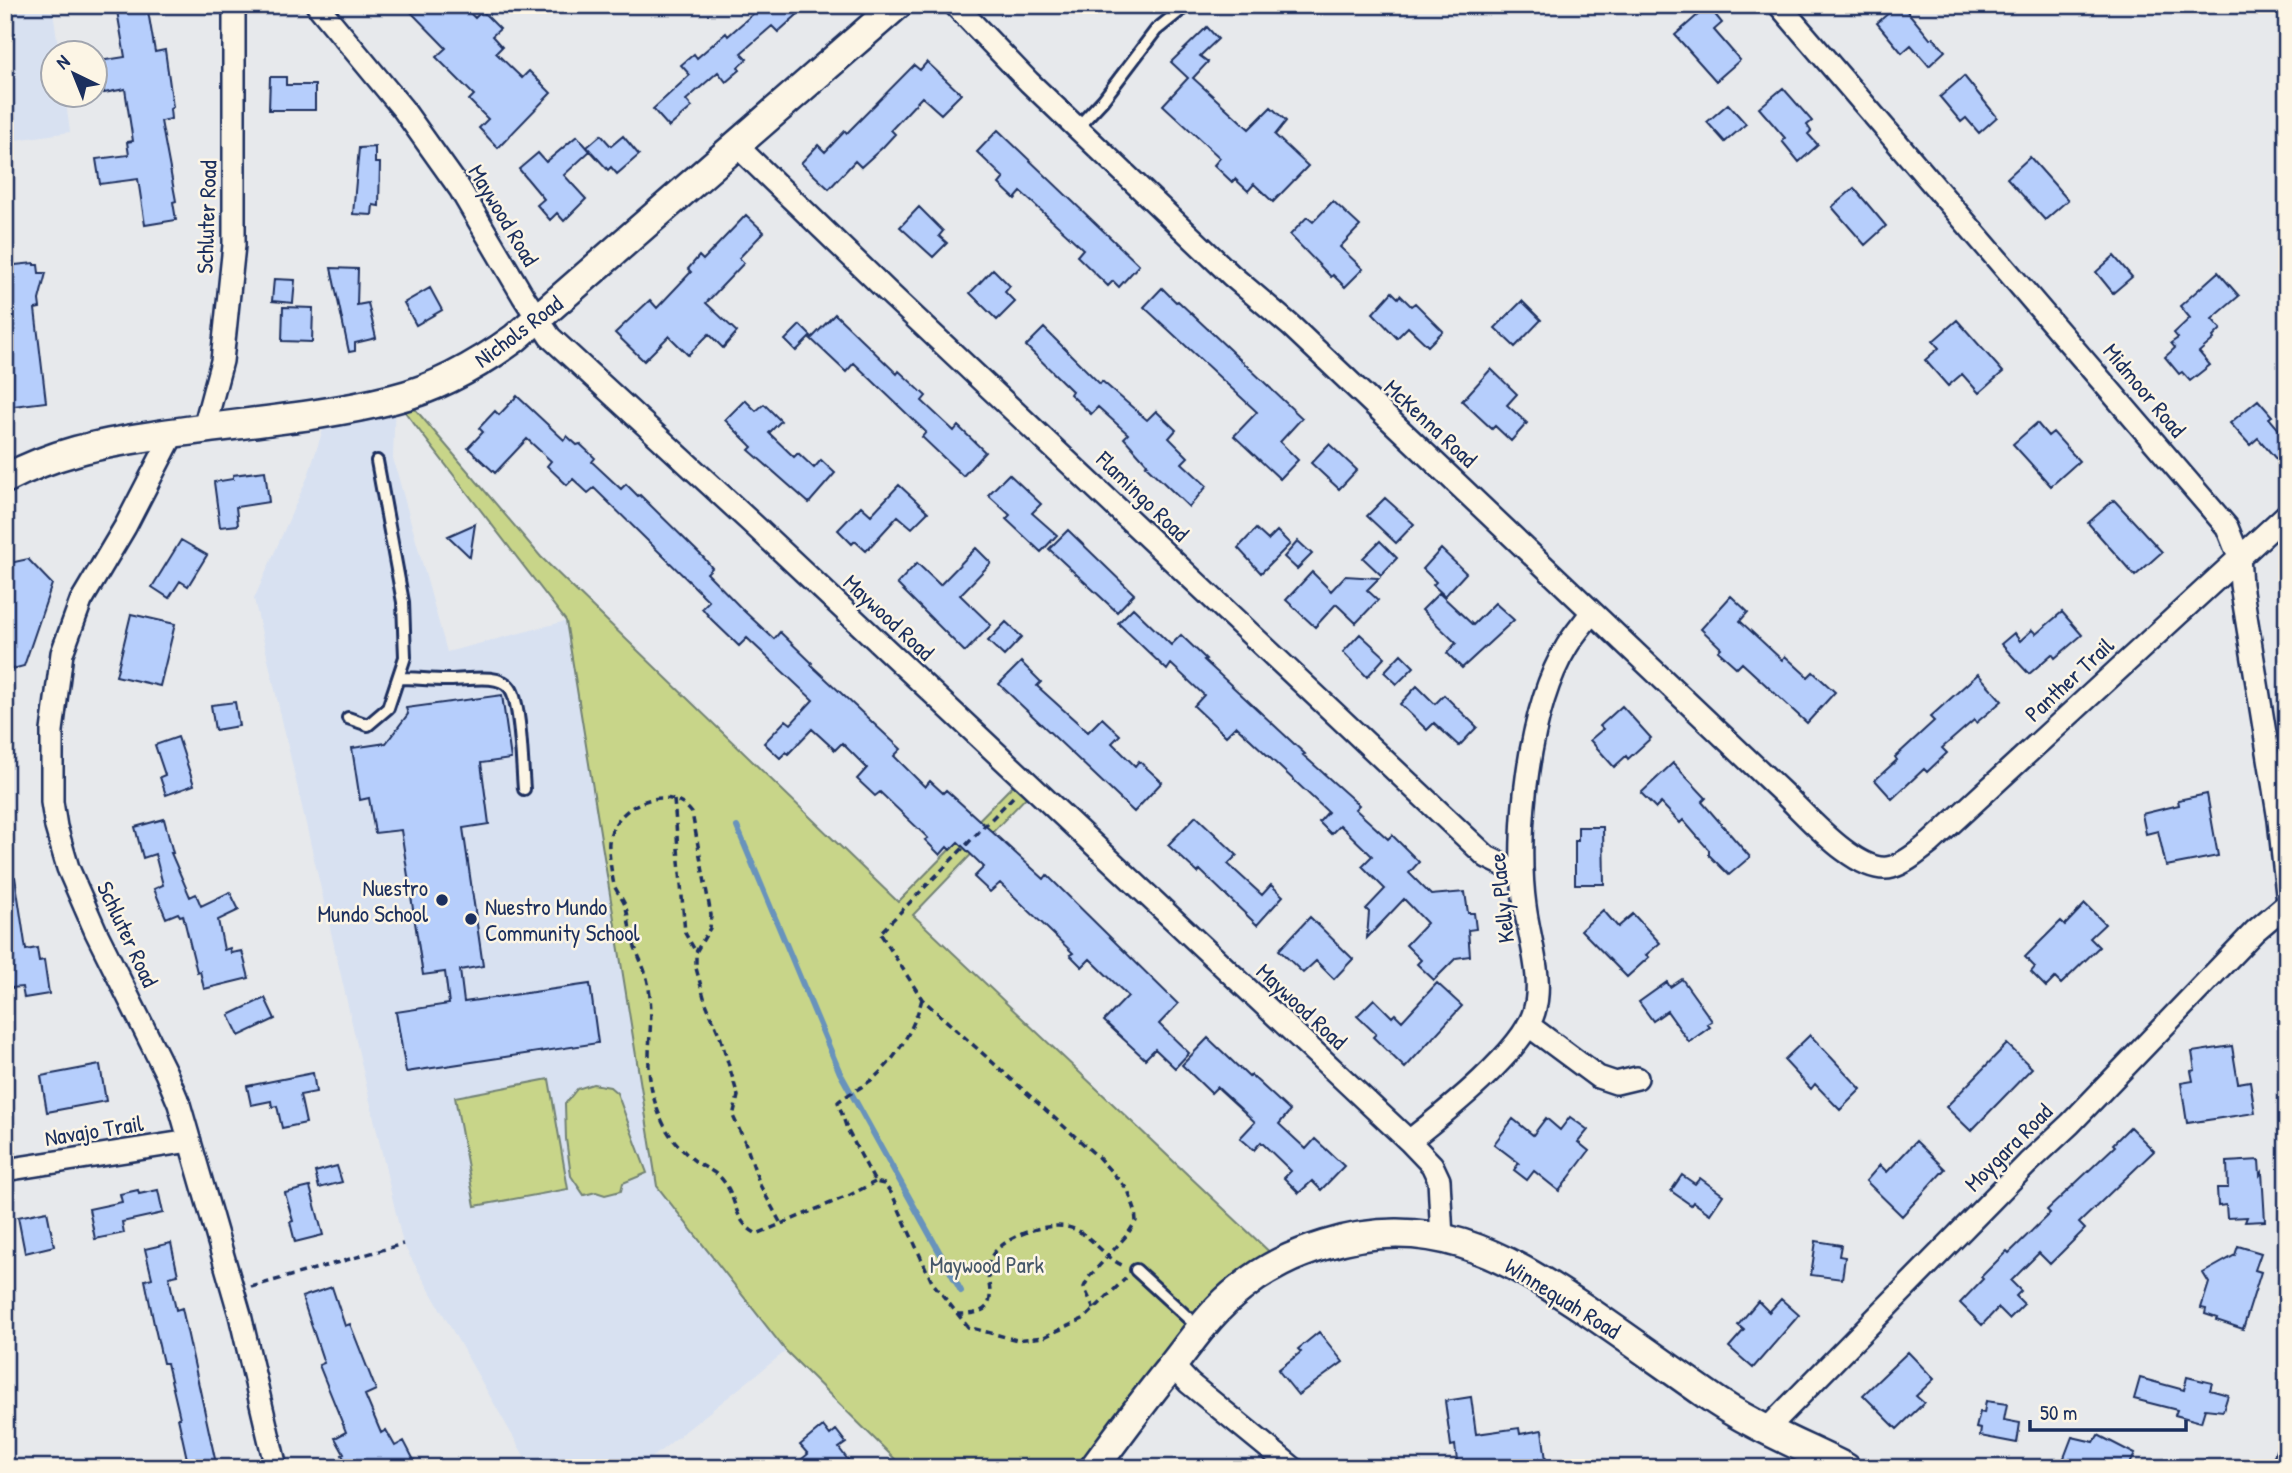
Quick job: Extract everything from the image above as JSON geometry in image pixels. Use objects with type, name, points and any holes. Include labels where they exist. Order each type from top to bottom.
[{"type":"street","name":"Schluter Road","points":[[204,428],[222,361],[234,245],[234,5]]},
{"type":"street","name":"Maywood Road","points":[[317,5],[402,109],[460,189],[550,337],[1409,1141],[1432,1165],[1439,1180],[1442,1238]]},
{"type":"street","name":"Nichols Road","points":[[5,479],[57,454],[97,444],[395,399],[452,378],[515,338],[897,5]]},
{"type":"street","name":"McKenna Road","points":[[955,5],[1028,82],[1231,275],[1301,336],[1835,842],[1858,860],[1872,867],[1879,867]]},
{"type":"street","name":"Midmoor Road","points":[[1779,5],[2227,527],[2239,557],[2279,820],[2287,894]]},
{"type":"street","name":"Flamingo Road","points":[[736,145],[889,293],[1487,857],[1522,874]]},
{"type":"street","name":"Schluter Road","points":[[174,432],[125,527],[81,601],[62,653],[52,731],[52,802],[68,867],[96,932],[179,1104],[232,1292],[276,1468]]},
{"type":"street","name":"Panther Trail","points":[[1879,867],[1890,868],[1906,861],[1930,844],[2287,514]]},
{"type":"street","name":"Kelly Place","points":[[1409,1141],[1496,1065],[1528,1025],[1534,1012],[1536,979],[1522,874],[1522,806],[1543,706],[1567,646],[1592,611]]},
{"type":"street","name":"Moygara Road","points":[[1767,1429],[2028,1163],[2070,1124],[2255,932],[2287,904]]},
{"type":"street","points":[[1528,1025],[1598,1077],[1616,1083],[1637,1078]]},
{"type":"street","name":"Navajo Trail","points":[[5,1170],[190,1141]]},
{"type":"street","name":"Winnequah Road","points":[[1094,1468],[1199,1328],[1239,1289],[1279,1261],[1296,1254],[1348,1237],[1396,1231],[1472,1246],[1513,1263],[1669,1366],[1708,1396],[1846,1468]]},
{"type":"street","points":[[1172,1365],[1189,1383],[1293,1468]]},
{"type":"street","points":[[2283,1468],[2287,1455]]},
{"type":"lane","points":[[1077,128],[1103,100],[1156,30],[1187,5]]},
{"type":"lane","points":[[348,718],[368,725],[388,708],[405,657],[404,602],[377,461]]},
{"type":"lane","points":[[398,678],[452,681],[481,678],[509,686],[516,701],[524,789]]},
{"type":"lane","points":[[1136,1270],[1199,1328]]},
{"type":"path","points":[[1027,783],[880,933],[922,999],[1098,1157],[1128,1190],[1136,1221],[1128,1235],[1089,1277],[1084,1287],[1094,1309]]},
{"type":"path","points":[[696,952],[710,929],[708,894],[692,813],[685,802],[653,798],[621,816],[609,842],[614,885],[626,906],[632,940],[644,966],[649,988],[652,1024],[648,1060],[653,1097],[665,1127],[693,1160],[720,1176],[732,1193],[737,1214],[745,1228],[757,1234],[875,1182],[884,1184],[892,1194],[932,1282],[968,1327],[1017,1340],[1044,1337],[1085,1318],[1136,1270]]},
{"type":"path","points":[[674,799],[685,933],[696,952],[696,968],[705,1001],[721,1040],[738,1096],[733,1116],[760,1185],[780,1223]]},
{"type":"path","points":[[875,1182],[841,1115],[838,1102],[872,1080],[895,1054],[917,1016],[922,999]]},
{"type":"path","points":[[957,1314],[970,1314],[985,1307],[992,1292],[987,1270],[990,1257],[1012,1238],[1031,1230],[1054,1226],[1073,1228],[1088,1237],[1117,1263],[1136,1270]]},
{"type":"path","points":[[232,1292],[403,1244]]},
{"type":"shaded area","points":[[5,5],[52,5],[57,38],[38,38],[38,108],[67,108],[70,132],[9,141],[14,186],[5,188]]},
{"type":"shaded area","name":"Nuestro Mundo Community School","points":[[395,399],[393,458],[447,652],[566,621],[657,1186],[786,1351],[639,1468],[531,1468],[403,1244],[254,599],[308,476],[329,411]]},
{"type":"green space","name":"Maywood Park","points":[[404,396],[541,557],[898,902],[1021,777],[1034,789],[913,915],[1279,1261],[1094,1468],[904,1468],[786,1351],[657,1186],[566,621],[395,399]]},
{"type":"green space","points":[[549,1079],[568,1189],[475,1206],[455,1097]]},
{"type":"green space","points":[[593,1084],[610,1087],[617,1093],[647,1173],[623,1183],[621,1191],[605,1195],[596,1192],[584,1195],[571,1176],[566,1139],[565,1104],[577,1089]]},
{"type":"building","points":[[116,5],[147,5],[155,52],[165,50],[173,107],[170,109],[171,119],[161,121],[176,201],[173,202],[176,220],[145,225],[138,179],[100,184],[96,159],[129,155],[127,142],[133,141],[125,89],[108,92],[108,60],[125,57]]},
{"type":"building","points":[[404,5],[462,5],[475,18],[482,11],[500,29],[492,36],[502,47],[496,53],[522,78],[529,71],[551,93],[498,148],[479,128],[488,119],[469,100],[474,95],[436,57],[446,48]]},
{"type":"building","points":[[763,5],[808,5],[778,32],[772,26],[741,53],[747,59],[738,67],[740,70],[726,82],[718,72],[686,100],[692,107],[669,127],[653,109],[690,75],[681,65],[694,54],[697,58],[726,33],[728,36]]},
{"type":"building","points":[[1898,5],[1902,5],[1930,39],[1933,37],[1945,51],[1929,66],[1911,45],[1902,53],[1877,23]]},
{"type":"building","points":[[1708,6],[1722,23],[1714,30],[1740,60],[1716,81],[1675,35]]},
{"type":"building","points":[[1207,27],[1218,39],[1200,56],[1208,62],[1193,78],[1249,129],[1271,107],[1286,121],[1275,135],[1308,166],[1273,202],[1254,184],[1248,191],[1235,179],[1232,182],[1214,165],[1220,158],[1163,105],[1188,78],[1171,62]]},
{"type":"building","points":[[927,62],[961,94],[941,114],[922,97],[891,130],[895,134],[883,147],[861,167],[855,161],[829,189],[801,163],[818,145],[825,152],[914,65],[920,70]]},
{"type":"building","points":[[1964,76],[1997,117],[1979,133],[1966,118],[1961,122],[1940,97]]},
{"type":"building","points":[[270,77],[286,77],[286,85],[315,85],[315,110],[269,110]]},
{"type":"building","points":[[1783,88],[1812,121],[1807,125],[1811,131],[1808,134],[1818,145],[1799,162],[1782,141],[1785,138],[1759,108]]},
{"type":"building","points":[[1728,104],[1746,124],[1725,142],[1707,122]]},
{"type":"building","points":[[998,130],[1139,265],[1119,287],[1113,281],[1108,286],[1077,256],[1083,249],[1021,192],[1015,199],[999,184],[1004,178],[977,152]]},
{"type":"building","points":[[601,135],[611,146],[623,136],[639,155],[617,174],[611,167],[608,170],[587,147]]},
{"type":"building","points":[[577,136],[590,151],[564,175],[586,199],[564,221],[557,213],[550,220],[537,205],[544,199],[519,169],[538,153],[546,162]]},
{"type":"building","points":[[375,147],[375,163],[380,163],[379,206],[373,205],[372,215],[353,214],[359,148]]},
{"type":"building","points":[[2030,157],[2068,200],[2045,220],[2007,178]]},
{"type":"building","points":[[1854,188],[1886,226],[1865,245],[1832,207]]},
{"type":"building","points":[[1333,201],[1360,226],[1340,247],[1363,269],[1345,287],[1333,275],[1331,277],[1290,235],[1307,217],[1313,222]]},
{"type":"building","points":[[919,207],[943,231],[939,236],[947,243],[933,257],[900,227]]},
{"type":"building","points":[[746,215],[764,232],[739,258],[744,263],[706,303],[737,332],[723,348],[709,334],[688,355],[669,336],[644,361],[615,333],[650,300],[657,308],[691,272],[688,269],[699,256],[703,260]]},
{"type":"building","points":[[2114,256],[2132,277],[2113,293],[2096,272]]},
{"type":"building","points":[[34,263],[38,265],[39,273],[46,273],[39,300],[40,308],[35,309],[46,402],[5,407],[5,266]]},
{"type":"building","points":[[331,268],[358,269],[357,305],[368,303],[376,338],[355,343],[355,351],[349,352]]},
{"type":"building","points":[[993,269],[1010,286],[1005,292],[1015,302],[997,320],[970,293]]},
{"type":"building","points":[[2218,272],[2239,296],[2212,319],[2221,329],[2199,352],[2210,365],[2190,381],[2182,372],[2179,374],[2165,357],[2175,348],[2171,343],[2178,338],[2174,333],[2190,318],[2180,306]]},
{"type":"building","points":[[274,279],[295,280],[293,303],[272,301]]},
{"type":"building","points":[[430,288],[442,310],[416,325],[404,303]]},
{"type":"building","points":[[1162,288],[1302,418],[1280,442],[1298,460],[1280,479],[1234,436],[1257,412],[1144,307]]},
{"type":"building","points":[[1392,292],[1398,298],[1400,295],[1411,306],[1415,303],[1443,331],[1428,346],[1408,327],[1397,338],[1373,313]]},
{"type":"building","points":[[1522,301],[1541,320],[1515,347],[1495,328]]},
{"type":"building","points":[[283,307],[313,308],[312,342],[282,341]]},
{"type":"building","points":[[835,314],[897,374],[899,371],[926,396],[922,401],[954,431],[958,426],[985,452],[963,476],[922,437],[926,432],[854,363],[846,372],[811,339]]},
{"type":"building","points":[[1957,320],[2003,372],[1979,393],[1962,374],[1948,386],[1925,360],[1939,348],[1933,341]]},
{"type":"building","points":[[800,325],[811,336],[796,351],[785,340]]},
{"type":"building","points":[[1044,328],[1100,384],[1102,381],[1147,420],[1156,411],[1176,430],[1169,438],[1188,457],[1182,463],[1207,486],[1189,507],[1146,466],[1148,465],[1124,438],[1128,434],[1098,407],[1091,414],[1070,394],[1072,391],[1026,346]]},
{"type":"building","points":[[1491,369],[1517,394],[1507,405],[1527,423],[1511,441],[1495,426],[1492,429],[1462,401]]},
{"type":"building","points":[[517,396],[564,440],[567,436],[577,445],[580,444],[595,458],[592,462],[621,489],[626,484],[640,495],[704,558],[712,568],[707,573],[744,611],[774,639],[780,632],[811,665],[901,749],[894,756],[925,787],[930,781],[943,793],[946,790],[1044,879],[1047,875],[1178,1004],[1159,1024],[1189,1053],[1175,1068],[1155,1049],[1145,1059],[1104,1021],[1128,996],[1090,959],[1082,967],[1070,955],[1073,953],[1000,883],[990,892],[974,877],[984,867],[958,842],[950,850],[947,847],[940,855],[925,840],[928,838],[880,792],[875,796],[857,779],[867,768],[842,743],[835,750],[812,729],[788,754],[786,752],[780,758],[764,743],[786,720],[791,724],[813,700],[747,638],[739,646],[711,619],[702,608],[709,601],[594,488],[588,493],[573,479],[567,485],[547,466],[551,461],[527,439],[495,473],[468,448],[483,432],[479,428],[495,411],[499,415]]},
{"type":"building","points":[[745,400],[756,411],[764,404],[781,421],[769,433],[794,457],[798,453],[814,468],[821,460],[835,473],[809,503],[749,450],[752,447],[725,420]]},
{"type":"building","points":[[2258,400],[2287,439],[2287,452],[2277,460],[2258,438],[2250,445],[2230,423]]},
{"type":"building","points":[[2037,423],[2048,436],[2053,432],[2079,461],[2051,486],[2013,444]]},
{"type":"building","points":[[1329,444],[1357,470],[1339,489],[1311,463]]},
{"type":"building","points":[[265,471],[269,502],[236,507],[238,525],[220,527],[214,482],[233,479],[233,475]]},
{"type":"building","points":[[1009,474],[1041,504],[1032,513],[1057,535],[1041,552],[1006,519],[1010,515],[988,495]]},
{"type":"building","points":[[899,485],[928,512],[912,528],[898,516],[866,551],[855,541],[852,544],[838,530],[861,506],[871,515]]},
{"type":"building","points":[[1385,498],[1414,524],[1396,543],[1367,516]]},
{"type":"building","points":[[2114,500],[2162,552],[2135,576],[2088,523]]},
{"type":"building","points":[[475,524],[470,557],[448,536]]},
{"type":"building","points":[[1256,529],[1268,540],[1277,531],[1290,544],[1261,573],[1238,548]]},
{"type":"building","points":[[1068,530],[1134,594],[1117,612],[1049,549]]},
{"type":"building","points":[[181,540],[207,555],[188,586],[180,581],[169,598],[152,587]]},
{"type":"building","points":[[1298,541],[1312,554],[1297,569],[1284,557]]},
{"type":"building","points":[[1380,541],[1397,558],[1381,575],[1363,558]]},
{"type":"building","points":[[976,548],[991,563],[960,595],[991,625],[965,652],[897,584],[917,563],[940,585]]},
{"type":"building","points":[[1441,549],[1466,573],[1445,596],[1433,585],[1436,582],[1423,569]]},
{"type":"building","points":[[28,559],[52,584],[24,666],[5,671],[5,564]]},
{"type":"building","points":[[1312,572],[1331,591],[1345,576],[1379,578],[1367,590],[1378,600],[1356,623],[1336,604],[1315,627],[1286,600]]},
{"type":"building","points":[[1439,593],[1473,625],[1495,603],[1514,620],[1462,668],[1447,653],[1456,643],[1422,610]]},
{"type":"building","points":[[1731,596],[1748,612],[1740,621],[1782,660],[1785,656],[1808,677],[1813,672],[1835,692],[1807,723],[1742,663],[1737,668],[1718,651],[1721,648],[1701,629]]},
{"type":"building","points":[[1133,608],[1171,645],[1181,635],[1206,659],[1204,660],[1305,754],[1303,755],[1359,805],[1355,809],[1388,839],[1392,835],[1419,862],[1409,873],[1431,895],[1465,892],[1468,913],[1474,913],[1476,929],[1468,930],[1470,956],[1456,958],[1434,980],[1417,964],[1421,960],[1406,945],[1427,923],[1404,899],[1367,938],[1369,912],[1366,909],[1385,889],[1362,866],[1372,856],[1340,825],[1331,834],[1319,822],[1328,812],[1236,726],[1226,736],[1194,706],[1204,695],[1171,664],[1167,670],[1118,623]]},
{"type":"building","points":[[2062,612],[2082,635],[2055,658],[2052,654],[2029,674],[2001,644],[2014,633],[2020,641],[2032,630],[2036,634]]},
{"type":"building","points":[[131,614],[175,624],[160,686],[116,676]]},
{"type":"building","points":[[1006,622],[1022,637],[1004,656],[988,641]]},
{"type":"building","points":[[1360,634],[1385,657],[1367,677],[1343,652]]},
{"type":"building","points":[[1401,654],[1414,667],[1397,684],[1384,672]]},
{"type":"building","points":[[1021,662],[1041,682],[1037,686],[1088,732],[1102,718],[1120,735],[1112,743],[1135,766],[1139,761],[1162,782],[1134,812],[999,684]]},
{"type":"building","points":[[1978,674],[2002,701],[1976,723],[1974,720],[1942,748],[1947,753],[1927,772],[1924,769],[1892,799],[1875,780],[1897,760],[1895,757],[1934,721],[1930,717]]},
{"type":"building","points":[[1417,686],[1435,704],[1444,695],[1477,727],[1459,746],[1434,723],[1427,730],[1400,704]]},
{"type":"building","name":"Nuestro Mundo School","points":[[502,695],[511,759],[481,763],[489,824],[463,828],[483,966],[460,970],[464,1002],[590,984],[598,1043],[406,1072],[396,1012],[449,1004],[445,972],[423,975],[401,830],[375,833],[369,798],[360,800],[352,748],[386,743],[408,714],[406,708]]},
{"type":"building","points":[[235,702],[239,726],[215,730],[211,705]]},
{"type":"building","points":[[1622,706],[1651,738],[1628,759],[1626,756],[1614,767],[1590,740],[1603,729],[1600,726]]},
{"type":"building","points":[[178,737],[194,785],[166,795],[160,777],[165,775],[155,745]]},
{"type":"building","points":[[1673,763],[1706,798],[1702,802],[1750,857],[1729,875],[1709,855],[1709,850],[1683,820],[1680,823],[1661,803],[1656,808],[1641,793]]},
{"type":"building","points":[[2207,794],[2218,856],[2166,866],[2158,831],[2146,834],[2142,814],[2179,805],[2178,800]]},
{"type":"building","points":[[1196,816],[1237,855],[1228,864],[1262,895],[1271,885],[1283,896],[1257,925],[1200,870],[1198,873],[1168,845]]},
{"type":"building","points":[[164,819],[171,853],[190,897],[196,894],[201,906],[230,892],[239,910],[218,920],[224,950],[230,948],[231,953],[242,951],[249,978],[204,989],[183,915],[178,913],[166,918],[154,889],[163,885],[155,854],[143,858],[135,827]]},
{"type":"building","points":[[1578,827],[1603,827],[1604,884],[1575,884],[1575,841],[1578,841]]},
{"type":"building","points":[[15,877],[26,950],[37,948],[39,961],[44,960],[49,994],[24,998],[22,987],[11,988],[5,947],[5,878]]},
{"type":"building","points":[[2085,904],[2105,924],[2090,938],[2099,947],[2061,984],[2055,978],[2046,987],[2031,972],[2035,967],[2025,957],[2061,921],[2065,925]]},
{"type":"building","points":[[1603,910],[1618,927],[1633,914],[1660,943],[1627,977],[1581,930]]},
{"type":"building","points":[[1310,917],[1353,959],[1334,979],[1316,961],[1303,973],[1279,950]]},
{"type":"building","points":[[1682,979],[1712,1021],[1707,1024],[1710,1027],[1689,1042],[1667,1011],[1653,1021],[1639,1002],[1667,982],[1670,987]]},
{"type":"building","points":[[1437,983],[1462,1006],[1405,1068],[1373,1037],[1376,1034],[1357,1016],[1374,999],[1392,1017],[1395,1014],[1402,1021]]},
{"type":"building","points":[[265,998],[275,1019],[239,1036],[229,1015]]},
{"type":"building","points":[[1810,1035],[1861,1089],[1840,1110],[1815,1084],[1811,1089],[1784,1060]]},
{"type":"building","points":[[1208,1038],[1290,1111],[1279,1124],[1306,1149],[1315,1139],[1344,1166],[1321,1190],[1312,1181],[1299,1193],[1284,1178],[1291,1171],[1261,1142],[1254,1150],[1240,1138],[1255,1122],[1217,1087],[1211,1093],[1182,1065]]},
{"type":"building","points":[[2007,1044],[2032,1068],[1971,1131],[1946,1107]]},
{"type":"building","points":[[2232,1046],[2238,1083],[2250,1081],[2255,1113],[2187,1123],[2181,1083],[2193,1081],[2191,1071],[2195,1070],[2192,1052]]},
{"type":"building","points":[[100,1065],[106,1101],[47,1112],[41,1076]]},
{"type":"building","points":[[313,1073],[316,1092],[300,1095],[306,1123],[282,1128],[277,1106],[272,1107],[271,1101],[251,1105],[247,1086]]},
{"type":"building","points":[[1570,1117],[1588,1130],[1578,1142],[1589,1151],[1559,1191],[1534,1171],[1527,1180],[1514,1170],[1519,1163],[1494,1144],[1513,1119],[1533,1135],[1546,1118],[1560,1130]]},
{"type":"building","points":[[2130,1127],[2154,1151],[2079,1223],[2085,1229],[2050,1264],[2039,1253],[2011,1281],[2021,1291],[2016,1296],[2024,1304],[2009,1319],[1998,1308],[1982,1325],[1960,1303],[1983,1279],[1981,1277],[2050,1213],[2047,1210],[2115,1146],[2113,1144]]},
{"type":"building","points":[[1916,1141],[1945,1169],[1902,1216],[1866,1181],[1880,1165],[1887,1172]]},
{"type":"building","points":[[2259,1160],[2265,1221],[2245,1222],[2247,1217],[2227,1218],[2226,1205],[2218,1206],[2217,1188],[2228,1188],[2227,1162]]},
{"type":"building","points":[[337,1166],[342,1182],[319,1188],[315,1172]]},
{"type":"building","points":[[1682,1175],[1695,1184],[1700,1178],[1723,1195],[1710,1214],[1671,1191]]},
{"type":"building","points":[[310,1187],[323,1235],[295,1242],[290,1222],[293,1221],[285,1193]]},
{"type":"building","points":[[138,1190],[139,1194],[158,1190],[163,1213],[122,1222],[124,1233],[95,1239],[89,1209],[122,1202],[120,1194]]},
{"type":"building","points":[[47,1211],[54,1246],[25,1253],[18,1217]]},
{"type":"building","points":[[1816,1241],[1841,1245],[1839,1256],[1845,1257],[1842,1279],[1811,1275]]},
{"type":"building","points":[[171,1243],[178,1275],[169,1277],[176,1310],[182,1308],[217,1468],[189,1468],[180,1418],[167,1363],[163,1363],[145,1280],[152,1278],[145,1249]]},
{"type":"building","points":[[2238,1246],[2261,1253],[2255,1270],[2261,1272],[2243,1329],[2216,1320],[2217,1318],[2205,1314],[2206,1309],[2201,1308],[2209,1283],[2203,1273],[2235,1255]]},
{"type":"building","points":[[332,1287],[345,1326],[350,1324],[376,1390],[365,1395],[381,1433],[386,1430],[395,1446],[404,1441],[418,1468],[349,1468],[342,1455],[344,1454],[335,1438],[346,1432],[319,1365],[324,1363],[302,1297]]},
{"type":"building","points":[[1781,1299],[1799,1315],[1753,1368],[1729,1347],[1744,1330],[1738,1325],[1758,1301],[1769,1312]]},
{"type":"building","points":[[1319,1332],[1343,1362],[1298,1395],[1278,1370],[1301,1352],[1298,1349]]},
{"type":"building","points":[[1908,1352],[1934,1379],[1916,1396],[1924,1403],[1897,1429],[1863,1395]]},
{"type":"building","points":[[2187,1377],[2212,1383],[2210,1390],[2228,1395],[2223,1411],[2205,1409],[2201,1422],[2175,1415],[2177,1410],[2134,1399],[2140,1378],[2184,1390]]},
{"type":"building","points":[[1471,1397],[1476,1434],[1519,1428],[1520,1434],[1542,1430],[1546,1460],[1489,1468],[1458,1468],[1455,1445],[1451,1446],[1445,1401]]},
{"type":"building","points":[[1986,1401],[2007,1404],[2004,1420],[2020,1423],[2017,1443],[1980,1436],[1981,1429],[1976,1428],[1980,1412],[1984,1413]]},
{"type":"building","points":[[823,1426],[830,1435],[836,1430],[846,1443],[839,1448],[854,1468],[798,1468],[796,1464],[808,1454],[800,1445]]},
{"type":"building","points":[[2098,1435],[2135,1454],[2128,1468],[2072,1468],[2062,1463],[2072,1437],[2094,1442]]},
{"type":"waterway","points":[[737,827],[840,1073],[961,1291]]},
{"type":"place","name":"Nuestro Mundo School","points":[[442,900]]},
{"type":"place","name":"Nuestro Mundo Community School","points":[[471,919]]}]
